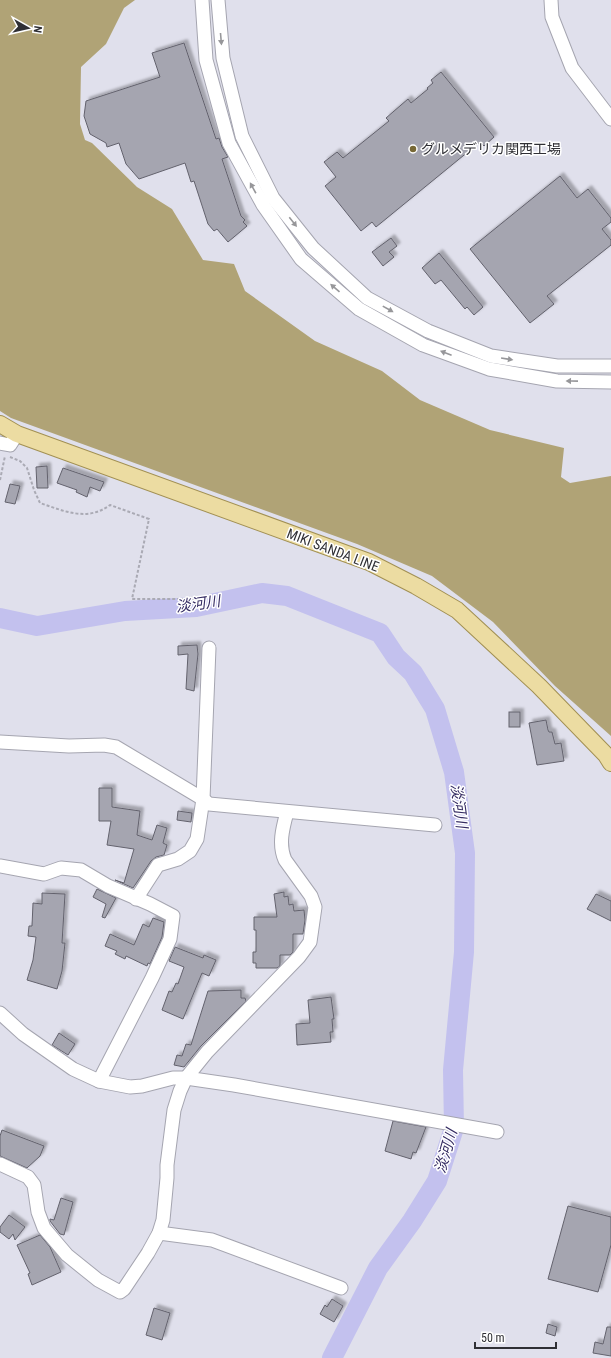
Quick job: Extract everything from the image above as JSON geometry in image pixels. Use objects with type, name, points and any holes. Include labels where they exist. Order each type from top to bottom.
[{"type":"main road","name":"MIKI SANDA LINE","points":[[0,424],[17,434],[369,562],[416,586],[457,610],[539,686],[601,750],[611,763]]},
{"type":"street","points":[[202,0],[206,60],[229,143],[263,205],[301,259],[359,309],[423,345],[489,369],[557,381],[611,382]]},
{"type":"street","points":[[218,0],[223,58],[242,136],[274,198],[313,248],[367,298],[428,331],[449,340],[492,356],[557,366],[611,366]]},
{"type":"street","points":[[551,0],[552,17],[572,68],[611,119]]},
{"type":"street","points":[[3,449],[10,445],[17,434]]},
{"type":"street","points":[[136,899],[158,865],[178,859],[190,851],[197,839],[203,799],[210,648]]},
{"type":"street","points":[[0,742],[69,746],[104,745],[116,747],[209,804],[435,825]]},
{"type":"street","points":[[0,1164],[28,1177],[34,1185],[38,1212],[44,1228],[67,1255],[98,1280],[120,1292],[124,1289],[159,1234],[163,1220],[167,1165],[174,1110],[186,1078],[207,1052],[298,957],[310,942],[315,907],[311,896],[284,860],[282,854],[281,834],[288,812]]},
{"type":"street","points":[[0,866],[44,874],[61,868],[81,870],[108,886],[150,904],[173,916],[170,939],[152,978],[99,1081]]},
{"type":"street","points":[[0,1013],[23,1034],[67,1064],[99,1081],[130,1087],[142,1086],[173,1078],[186,1078],[234,1085],[497,1132]]},
{"type":"street","points":[[159,1234],[212,1240],[341,1288]]},
{"type":"path","points":[[0,453],[3,449]]},
{"type":"path","points":[[0,480],[3,449]]},
{"type":"path","points":[[3,449],[27,468],[40,503],[71,514],[90,514],[102,511],[110,505],[149,519],[132,599],[194,599]]},
{"type":"shaded area","points":[[0,0],[135,0],[124,8],[106,44],[81,67],[80,124],[85,140],[92,143],[137,187],[172,209],[203,260],[234,264],[245,291],[315,341],[382,371],[420,400],[490,430],[564,448],[561,477],[570,483],[611,476],[611,736],[555,686],[493,622],[432,576],[357,544],[11,418],[0,411]]},
{"type":"building","points":[[184,43],[216,139],[219,138],[228,157],[222,159],[241,216],[245,220],[243,222],[247,226],[228,242],[217,229],[214,231],[208,224],[194,181],[191,182],[185,163],[139,179],[126,164],[119,143],[107,147],[106,143],[90,134],[84,116],[86,101],[160,77],[152,53]]},
{"type":"building","name":"グルメデリカ関西工場","points":[[441,72],[494,137],[484,146],[480,142],[376,227],[372,222],[361,231],[325,186],[336,177],[324,162],[337,152],[343,158],[389,121],[386,118],[408,99],[411,103],[428,89],[427,88],[433,83],[431,80]]},
{"type":"building","points":[[560,176],[577,198],[588,189],[611,218],[611,222],[602,229],[611,240],[611,245],[547,296],[554,304],[530,323],[470,249]]},
{"type":"building","points":[[391,238],[397,246],[389,252],[394,257],[383,266],[372,252]]},
{"type":"building","points":[[439,253],[483,307],[474,315],[467,307],[465,309],[441,280],[435,284],[422,268]]},
{"type":"building","points":[[47,466],[48,488],[37,488],[36,467]]},
{"type":"building","points":[[63,468],[104,482],[100,491],[90,487],[87,497],[76,492],[77,490],[57,483]]},
{"type":"building","points":[[10,484],[20,486],[15,504],[5,502]]},
{"type":"building","points":[[197,645],[198,654],[194,691],[186,689],[188,654],[178,655],[178,646]]},
{"type":"building","points":[[509,712],[520,712],[520,727],[509,727]]},
{"type":"building","points":[[546,720],[548,730],[549,732],[552,732],[555,744],[561,743],[564,761],[537,765],[529,723]]},
{"type":"building","points":[[99,788],[112,788],[112,807],[140,811],[137,835],[152,840],[157,825],[167,828],[163,843],[167,845],[164,855],[156,857],[151,861],[133,888],[115,880],[124,883],[134,849],[107,845],[111,821],[99,821]]},
{"type":"building","points":[[178,811],[192,813],[191,822],[177,820]]},
{"type":"building","points":[[97,889],[116,898],[105,918],[102,917],[106,904],[93,897]]},
{"type":"building","points":[[284,892],[284,897],[288,896],[289,905],[293,904],[294,911],[304,910],[305,920],[303,934],[293,934],[293,952],[290,955],[280,955],[280,966],[277,968],[256,968],[256,963],[253,963],[253,952],[256,952],[256,930],[254,930],[254,917],[277,917],[274,894]]},
{"type":"building","points":[[42,893],[65,894],[62,943],[65,943],[62,971],[57,989],[27,980],[33,960],[36,937],[28,936],[29,926],[32,926],[33,903],[42,904]]},
{"type":"building","points":[[596,894],[611,901],[611,921],[587,909]]},
{"type":"building","points":[[153,918],[164,922],[162,937],[150,964],[148,963],[147,966],[126,956],[125,959],[115,954],[117,951],[105,946],[110,934],[134,945],[143,924],[149,927]]},
{"type":"building","points":[[175,947],[203,958],[204,955],[216,960],[209,976],[202,973],[183,1019],[162,1010],[169,991],[172,992],[176,983],[178,984],[184,967],[169,961]]},
{"type":"building","points":[[241,990],[241,998],[245,998],[246,1001],[201,1046],[184,1067],[174,1065],[177,1055],[182,1056],[186,1044],[191,1045],[208,991]]},
{"type":"building","points":[[331,997],[334,1019],[332,1019],[333,1032],[330,1032],[331,1042],[297,1045],[296,1024],[310,1023],[308,1000]]},
{"type":"building","points":[[59,1033],[75,1044],[68,1055],[52,1045]]},
{"type":"building","points":[[393,1121],[426,1127],[416,1153],[413,1152],[411,1159],[385,1151]]},
{"type":"building","points":[[2,1130],[44,1146],[40,1156],[27,1168],[0,1156],[0,1136]]},
{"type":"building","points":[[61,1198],[73,1202],[64,1235],[60,1234],[50,1221],[50,1219],[54,1220]]},
{"type":"building","points":[[568,1206],[611,1217],[611,1245],[598,1292],[548,1279]]},
{"type":"building","points":[[9,1215],[25,1227],[15,1240],[13,1234],[9,1239],[0,1232],[0,1227]]},
{"type":"building","points":[[40,1235],[50,1247],[61,1272],[32,1285],[28,1274],[30,1273],[17,1245]]},
{"type":"building","points":[[332,1299],[343,1306],[334,1322],[320,1314],[325,1305],[327,1307]]},
{"type":"building","points":[[154,1308],[170,1313],[162,1340],[146,1335]]},
{"type":"building","points":[[548,1324],[557,1327],[555,1336],[546,1333]]},
{"type":"building","points":[[607,1327],[611,1327],[611,1356],[593,1353],[595,1342],[603,1344]]},
{"type":"waterway","name":"淡河川","points":[[0,618],[37,626],[125,611],[196,607],[262,593],[287,596],[380,633],[396,657],[413,673],[435,709],[454,772],[465,853],[464,952],[453,1070],[454,1128],[437,1181],[412,1221],[378,1268],[332,1358]]},
{"type":"place","name":"グルメデリカ関西工場","points":[[413,149]]}]
